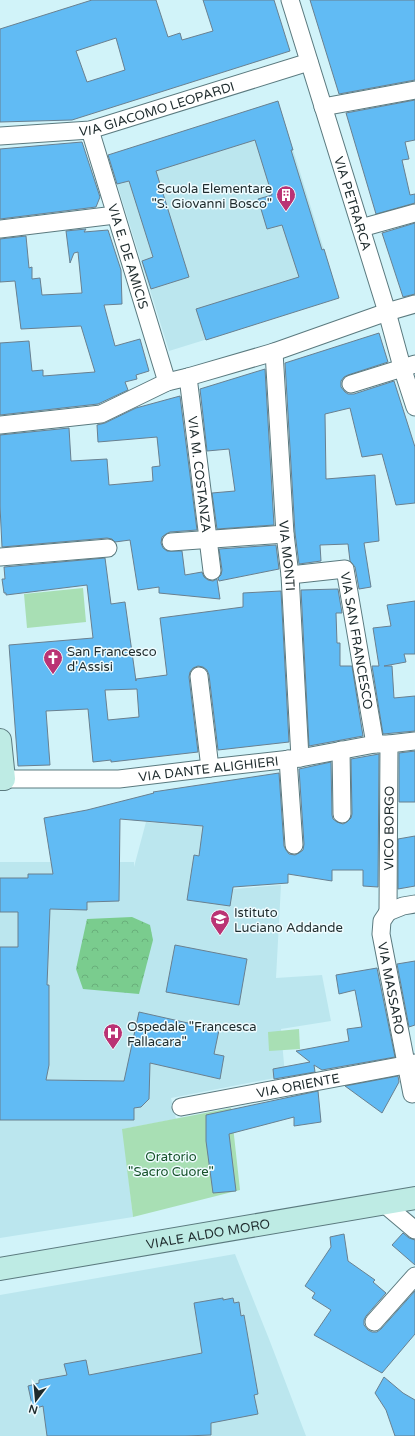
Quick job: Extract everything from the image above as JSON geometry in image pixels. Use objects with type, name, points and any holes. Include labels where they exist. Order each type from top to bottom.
[{"type":"street","name":"VIA PETRARCA","points":[[290,0],[387,312],[409,366],[415,407]]},
{"type":"street","name":"VIA GIACOMO LEOPARDI","points":[[0,136],[90,130],[309,62]]},
{"type":"street","points":[[323,107],[415,90]]},
{"type":"street","name":"VIA E. DE AMICIS","points":[[90,130],[167,382]]},
{"type":"street","points":[[361,228],[415,213]]},
{"type":"street","points":[[0,229],[115,215]]},
{"type":"street","points":[[0,425],[101,414],[167,382],[274,352],[387,312],[415,304]]},
{"type":"street","name":"VIA MONTI","points":[[274,352],[285,534],[290,575],[294,758],[294,845]]},
{"type":"street","points":[[352,384],[409,366]]},
{"type":"street","name":"VIA M. COSTANZA","points":[[188,377],[212,571]]},
{"type":"street","points":[[171,542],[285,534]]},
{"type":"street","points":[[0,557],[108,548]]},
{"type":"street","name":"VIA SAN FRANCESCO","points":[[290,575],[345,569],[382,744]]},
{"type":"street","points":[[199,676],[210,768]]},
{"type":"street","points":[[0,740],[2,779]]},
{"type":"street","name":"VIA DANTE ALIGHIERI","points":[[2,779],[118,779],[294,758],[382,744],[415,741]]},
{"type":"street","name":"VICO BORGO","points":[[382,744],[388,912]]},
{"type":"street","points":[[341,750],[342,814]]},
{"type":"street","points":[[388,912],[403,906],[415,904]]},
{"type":"street","name":"VIA MASSARO","points":[[388,912],[382,922],[381,934],[411,1064],[412,1094]]},
{"type":"street","name":"VIA ORIENTE","points":[[181,1107],[411,1064]]},
{"type":"street","name":"VIALE ALDO MORO","points":[[0,1269],[415,1198]]},
{"type":"street","points":[[383,1203],[415,1230]]},
{"type":"street","points":[[374,1322],[415,1276]]},
{"type":"shaded area","points":[[278,101],[339,298],[169,351],[108,155]]},
{"type":"shaded area","name":"Ospedale \"Francesca Fallacara\"","points":[[243,778],[234,889],[281,885],[276,978],[322,975],[331,1021],[281,1029],[285,1076],[171,1098],[176,1119],[123,1129],[133,1217],[0,1238],[0,862],[134,862],[134,867],[146,822],[194,826],[201,785]]},
{"type":"shaded area","points":[[235,1254],[306,1436],[0,1436],[0,1295]]},
{"type":"green space","points":[[83,588],[86,622],[27,628],[24,594]]},
{"type":"green space","points":[[132,917],[150,925],[153,940],[139,994],[83,989],[76,969],[87,919]]},
{"type":"green space","points":[[299,1029],[300,1049],[269,1051],[268,1032]]},
{"type":"green space","name":"Oratorio \"Sacro Cuore\"","points":[[231,1108],[240,1190],[133,1217],[122,1129]]},
{"type":"building","points":[[92,0],[156,0],[168,37],[180,33],[182,40],[213,31],[203,0],[274,0],[290,51],[72,120],[0,122],[0,29]],"holes":[[[116,38],[125,70],[87,82],[76,51]]]},
{"type":"building","points":[[310,0],[415,0],[415,80],[339,94]]},
{"type":"building","points":[[415,100],[415,140],[405,142],[409,159],[402,160],[410,195],[415,194],[415,203],[376,214],[346,113]]},
{"type":"building","name":"Scuola Elementare \"S. Giovanni Bosco\"","points":[[278,101],[293,150],[291,150],[322,250],[324,249],[339,298],[206,340],[196,309],[299,277],[282,225],[267,229],[258,199],[272,195],[255,140],[156,171],[189,277],[151,289],[142,261],[153,257],[129,181],[117,184],[108,155]]},
{"type":"building","points":[[82,142],[100,197],[96,207],[0,219],[0,149]]},
{"type":"building","points":[[415,223],[415,294],[403,297],[382,233]]},
{"type":"building","points":[[86,229],[84,232],[108,230],[121,270],[122,304],[104,305],[115,346],[140,339],[149,371],[136,375],[137,379],[125,382],[128,390],[98,404],[0,415],[0,343],[29,341],[32,371],[43,370],[43,376],[95,372],[81,326],[21,329],[15,281],[0,282],[0,239],[26,236],[29,268],[32,267],[32,279],[40,278],[42,295],[82,293],[78,252],[74,253],[70,263],[66,231]]},
{"type":"building","points":[[379,333],[388,362],[344,377],[341,381],[341,387],[348,394],[354,394],[394,381],[415,447],[415,503],[396,505],[382,454],[362,457],[350,408],[325,414],[326,479],[375,475],[379,541],[364,543],[371,587],[359,589],[355,567],[350,561],[348,544],[320,545],[321,561],[299,564],[295,533],[285,363]]},
{"type":"building","points":[[265,369],[274,525],[217,529],[212,493],[235,491],[229,449],[207,451],[200,389]]},
{"type":"building","points":[[180,396],[197,530],[170,532],[162,537],[161,543],[163,548],[167,551],[182,551],[185,575],[202,572],[204,577],[208,580],[213,581],[217,579],[220,599],[159,593],[159,587],[138,590],[130,540],[115,542],[112,539],[107,538],[2,547],[0,506],[0,435],[69,428],[71,461],[107,459],[109,485],[153,481],[152,467],[160,466],[157,437],[98,442],[97,425],[105,423],[136,408]]},
{"type":"building","points":[[276,545],[279,569],[219,581],[218,578],[221,575],[222,570],[219,549]]},
{"type":"building","points":[[105,558],[111,604],[125,602],[136,681],[136,679],[167,675],[160,618],[243,607],[243,593],[281,591],[289,742],[218,750],[209,675],[207,670],[198,666],[193,668],[189,677],[198,752],[111,762],[111,760],[93,762],[88,709],[46,711],[50,765],[18,766],[9,645],[93,638],[87,585],[6,595],[6,593],[4,593],[2,579],[5,579],[4,567]],"holes":[[[137,689],[139,717],[108,720],[105,690]]]},
{"type":"building","points":[[338,589],[342,613],[336,613],[337,643],[340,643],[340,666],[352,666],[363,736],[309,746],[301,590]]},
{"type":"building","points":[[415,601],[415,654],[404,654],[406,662],[384,666],[392,666],[394,698],[415,696],[415,731],[383,734],[372,666],[379,666],[373,628],[391,626],[387,605]]},
{"type":"building","points":[[415,751],[415,802],[399,802],[399,753]]},
{"type":"building","points":[[379,754],[378,887],[363,886],[363,870],[332,870],[332,881],[288,874],[288,883],[233,887],[230,906],[187,900],[194,855],[199,856],[203,826],[120,819],[119,901],[87,902],[87,910],[50,909],[47,985],[49,985],[49,1065],[46,1080],[124,1081],[139,1012],[219,1030],[214,1054],[224,1056],[220,1079],[150,1063],[149,1099],[141,1107],[134,1108],[134,1120],[0,1120],[0,947],[18,947],[18,912],[0,912],[0,878],[28,878],[28,874],[53,874],[44,818],[87,810],[154,793],[153,792],[279,773],[284,846],[289,854],[295,855],[303,850],[304,844],[299,769],[331,762],[332,815],[333,819],[343,824],[351,818],[352,814],[351,759]]},
{"type":"building","points":[[415,836],[415,886],[398,889],[398,839]]},
{"type":"building","points":[[175,945],[247,959],[239,1005],[166,992]]},
{"type":"building","points":[[415,961],[415,1025],[409,1027],[397,964]]},
{"type":"building","points":[[377,968],[395,1057],[322,1070],[314,1065],[315,1072],[274,1079],[273,1069],[310,1062],[296,1051],[349,1041],[347,1029],[362,1027],[355,990],[339,994],[336,975]]},
{"type":"building","points":[[398,1076],[399,1082],[382,1113],[345,1086]]},
{"type":"building","points":[[318,1091],[321,1122],[294,1126],[294,1117],[229,1134],[236,1191],[213,1193],[206,1141],[206,1115]]},
{"type":"building","points":[[403,1233],[409,1238],[415,1240],[415,1265],[392,1245]]},
{"type":"building","points":[[344,1234],[348,1261],[375,1280],[373,1282],[386,1293],[364,1320],[364,1325],[368,1330],[377,1332],[381,1329],[415,1291],[415,1334],[382,1373],[314,1335],[331,1310],[312,1298],[315,1293],[305,1286],[331,1247],[330,1237]]},
{"type":"building","points":[[223,1298],[223,1300],[233,1298],[234,1303],[239,1302],[241,1316],[244,1315],[258,1394],[254,1395],[258,1414],[211,1423],[211,1435],[47,1436],[43,1406],[33,1409],[28,1386],[39,1383],[39,1380],[67,1375],[64,1364],[86,1360],[89,1375],[202,1353],[194,1303]]},
{"type":"building","points":[[384,1377],[403,1393],[415,1400],[415,1436],[395,1436],[386,1410],[375,1393]]},
{"type":"place","name":"Scuola Elementare \"S. Giovanni Bosco\"","points":[[286,212]]},
{"type":"place","name":"San Francesco d'Assisi","points":[[53,675]]},
{"type":"place","name":"Istituto Luciano Addande","points":[[220,936]]},
{"type":"place","name":"Ospedale \"Francesca Fallacara\"","points":[[113,1050]]}]
